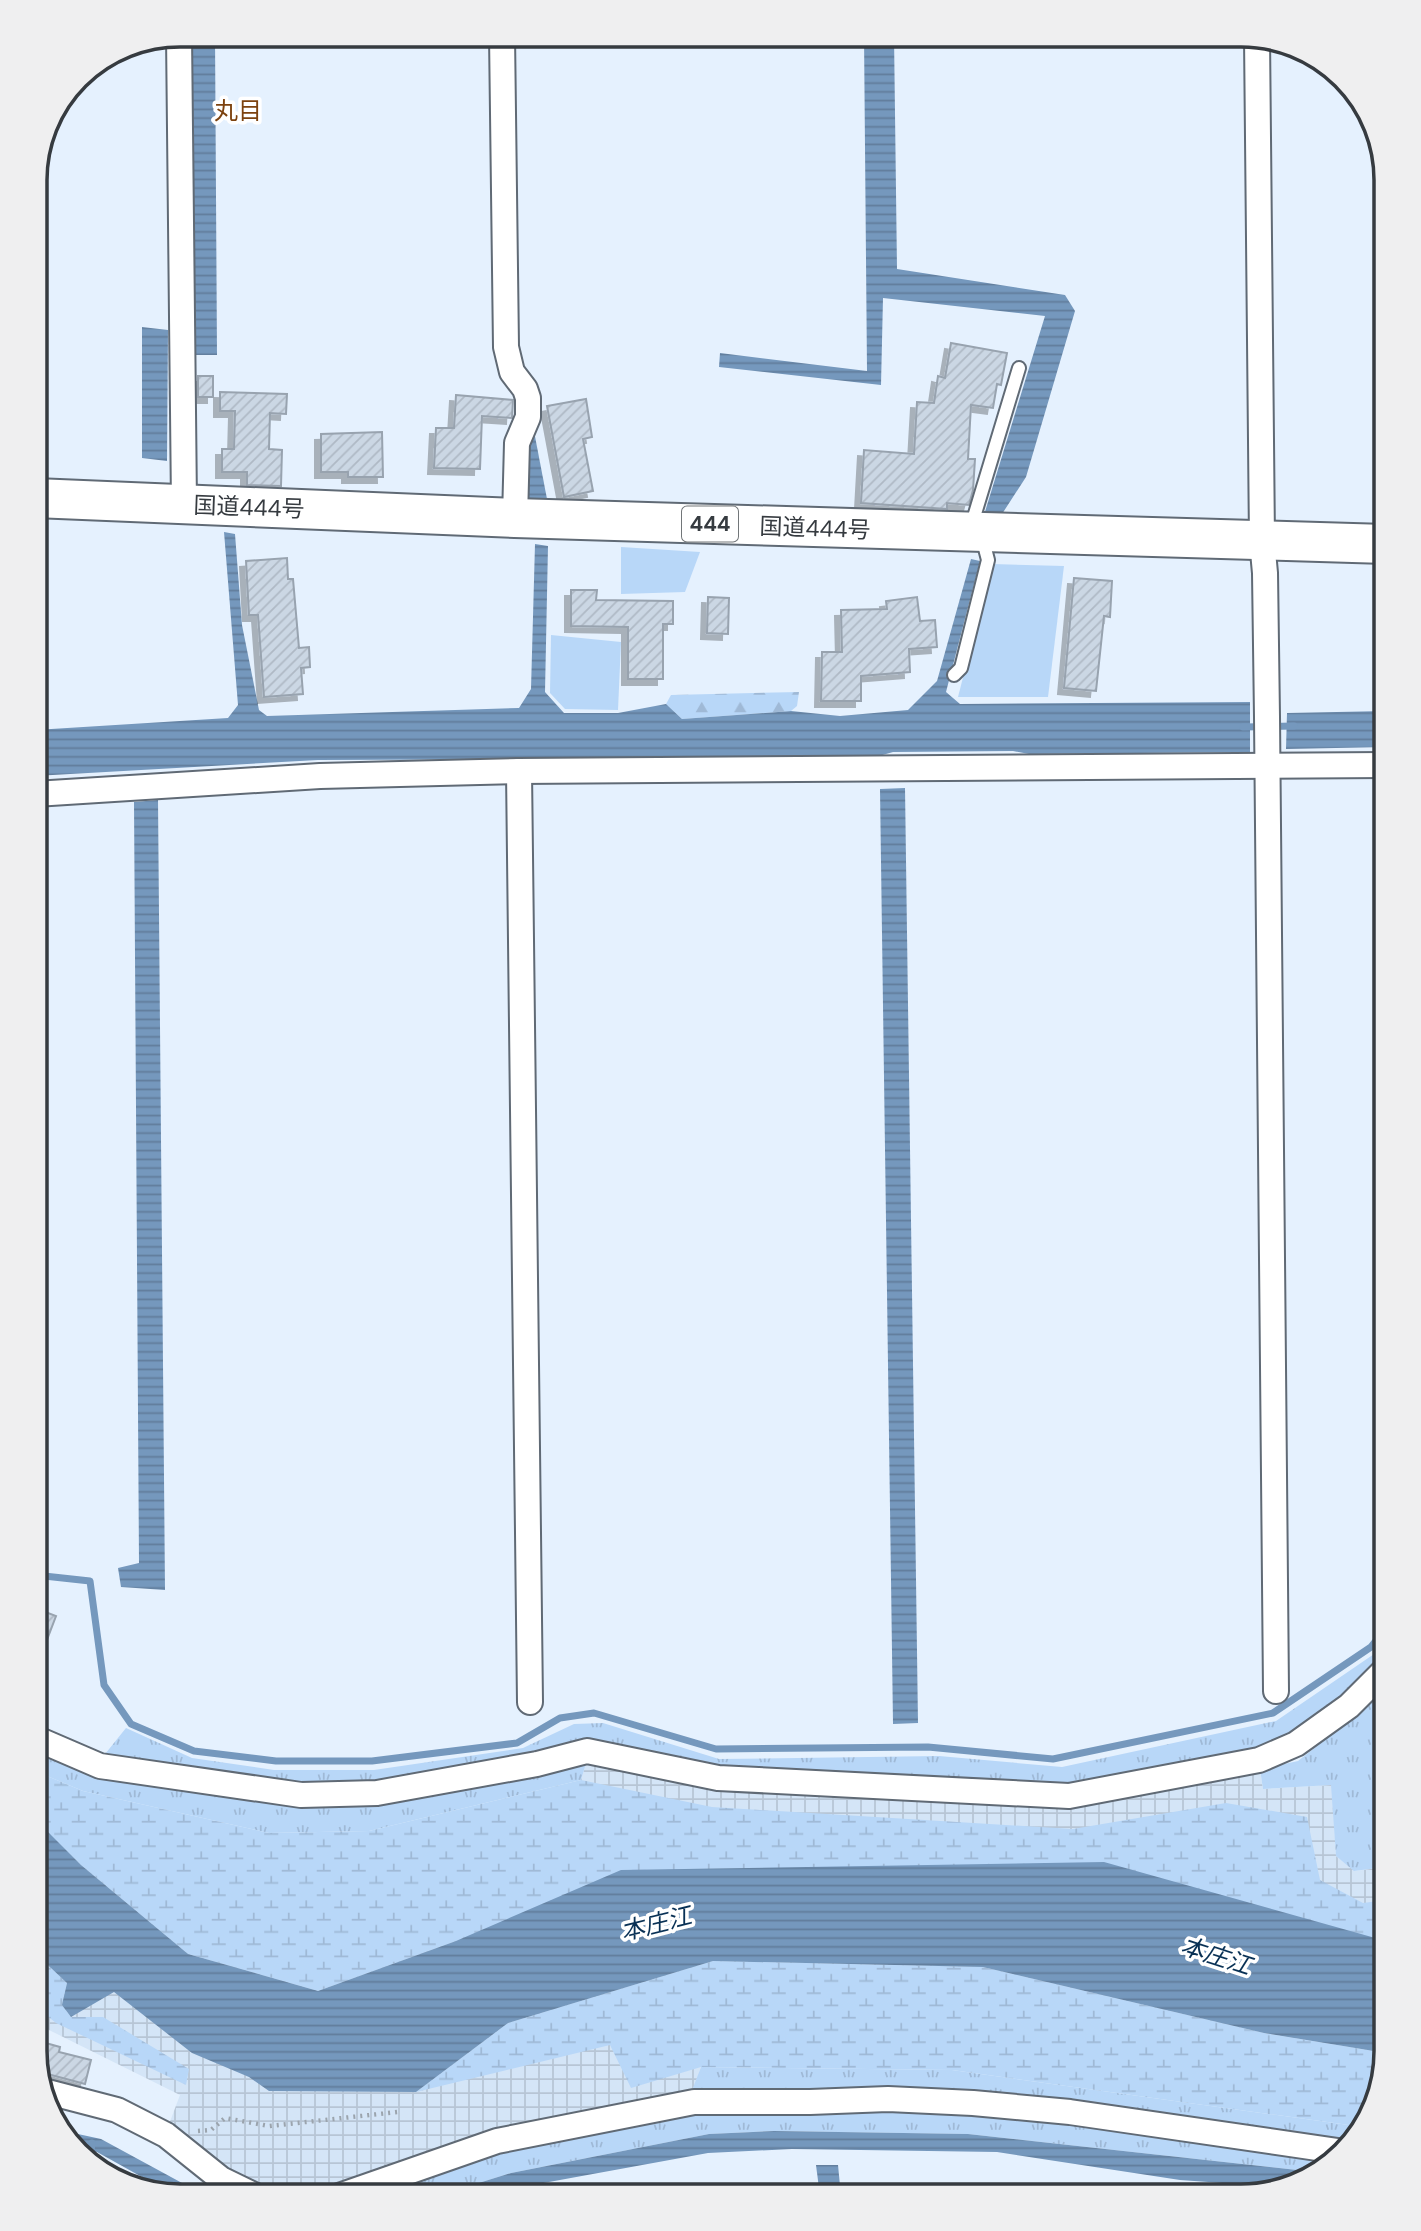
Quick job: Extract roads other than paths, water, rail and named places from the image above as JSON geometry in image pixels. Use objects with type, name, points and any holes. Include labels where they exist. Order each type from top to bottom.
[{"type":"highway","name":"国道444号","points":[[48,499],[515,518],[1374,544]]},
{"type":"street","points":[[179,48],[184,504]]},
{"type":"street","points":[[502,48],[506,347],[512,372],[525,389],[528,398],[528,417],[517,443],[515,518]]},
{"type":"street","points":[[1257,49],[1276,1690]]},
{"type":"street","points":[[48,793],[320,776],[519,771],[1374,765]]},
{"type":"street","points":[[519,771],[530,1702]]},
{"type":"street","points":[[47,1743],[100,1766],[301,1795],[377,1793],[537,1764],[587,1751],[718,1778],[1069,1796],[1259,1760],[1296,1744],[1349,1706],[1374,1681]]},
{"type":"street","points":[[54,2094],[117,2110],[166,2135],[229,2183]]},
{"type":"street","points":[[376,2183],[497,2141],[694,2102],[888,2099],[973,2103],[1070,2112],[1329,2150]]},
{"type":"lane","points":[[954,676],[961,668],[988,560],[974,517],[1018,368]]},
{"type":"water","points":[[192,48],[215,48],[217,355],[193,355]]},
{"type":"water","points":[[864,48],[894,48],[897,269],[1065,295],[1075,311],[1026,477],[1002,514],[984,515],[1045,316],[883,298],[881,385],[719,367],[720,353],[867,371]]},
{"type":"water","points":[[142,327],[168,330],[167,461],[142,458]]},
{"type":"water","points":[[533,426],[547,499],[529,500],[526,440]]},
{"type":"water","points":[[224,532],[235,534],[242,625],[259,710],[267,716],[519,708],[531,689],[535,544],[548,546],[545,692],[564,713],[618,713],[666,704],[682,719],[791,711],[840,716],[908,710],[937,681],[971,559],[980,561],[946,692],[960,704],[1250,702],[1250,752],[893,752],[872,758],[318,760],[48,775],[48,729],[228,718],[238,705]]},
{"type":"water","points":[[1374,711],[1374,747],[1286,749],[1287,713]]},
{"type":"water","points":[[905,788],[918,1723],[893,1724],[880,789]]},
{"type":"water","points":[[158,800],[165,1590],[121,1587],[118,1568],[139,1563],[134,802]]},
{"type":"water","name":"本庄江","points":[[47,1831],[81,1865],[188,1954],[318,1991],[456,1941],[621,1870],[1104,1862],[1374,1938],[1374,2051],[1264,2033],[983,1967],[713,1961],[508,2023],[416,2092],[269,2091],[249,2077],[192,2053],[114,1992],[71,2017],[62,2005],[67,1983],[47,1964]]},
{"type":"water","points":[[774,2131],[968,2134],[1299,2170],[1267,2181],[1238,2184],[1180,2180],[997,2152],[792,2149],[708,2153],[542,2183],[478,2183],[511,2173],[709,2134]]},
{"type":"water","points":[[76,2134],[101,2139],[182,2183],[145,2179],[92,2151]]},
{"type":"water","points":[[816,2165],[838,2165],[840,2184],[818,2184]]},
{"type":"waterway","points":[[1243,727],[1294,726]]},
{"type":"waterway","points":[[47,1576],[90,1581],[104,1685],[131,1724],[194,1751],[276,1761],[372,1761],[517,1743],[560,1718],[594,1713],[716,1749],[928,1747],[1053,1759],[1273,1713],[1374,1643]]},
{"type":"waterway","points":[[91,2150],[92,2143]]},
{"type":"district","name":"丸目","points":[[238,111]]}]
